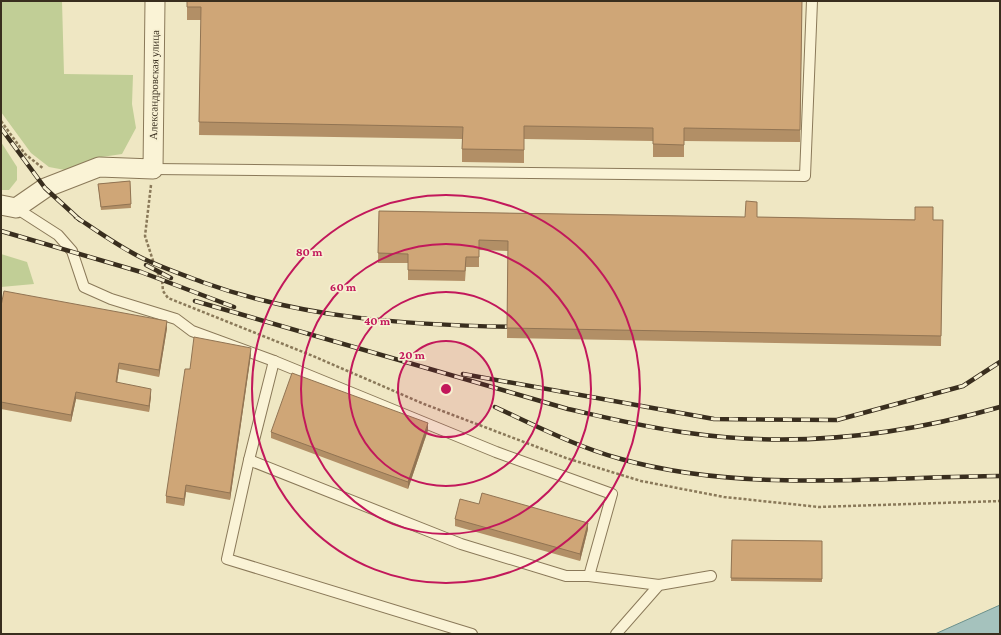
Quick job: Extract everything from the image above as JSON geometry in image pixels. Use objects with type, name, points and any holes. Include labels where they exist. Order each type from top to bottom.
[{"type":"street","name":"Александровская улица","points":[[153,169],[155,1]]},
{"type":"street","points":[[9,207],[45,188],[99,167],[153,169]]},
{"type":"lane","points":[[153,169],[805,176],[812,1]]},
{"type":"lane","points":[[9,207],[58,235],[72,251],[84,286],[111,299],[176,319],[192,331],[274,361],[496,452],[612,494],[589,576]]},
{"type":"lane","points":[[274,361],[249,460],[227,559],[472,634]]},
{"type":"lane","points":[[249,460],[461,544],[566,576],[589,576],[659,585],[711,576]]},
{"type":"lane","points":[[616,634],[659,585]]},
{"type":"path","points":[[1,121],[25,154],[60,182]]},
{"type":"path","points":[[153,169],[145,236],[156,270],[162,280],[162,291],[168,298],[424,404],[566,458],[641,481],[724,497],[818,507],[1000,501]]},
{"type":"green space","points":[[1,1],[62,1],[64,74],[133,75],[132,104],[136,128],[122,154],[95,158],[65,170],[49,167],[31,153],[1,112]]},
{"type":"green space","points":[[1,142],[17,167],[17,180],[9,190],[1,190]]},
{"type":"green space","points":[[1,254],[27,262],[34,284],[1,287]]},
{"type":"water","points":[[1000,605],[1000,634],[935,634]]},
{"type":"building","points":[[187,1],[802,1],[800,130],[684,128],[684,145],[653,144],[653,128],[524,126],[524,150],[462,149],[463,127],[199,122],[201,7],[187,7]]},
{"type":"building","points":[[130,181],[131,204],[101,207],[98,184]]},
{"type":"building","points":[[746,201],[757,202],[757,217],[915,220],[915,207],[933,207],[933,220],[943,220],[941,336],[507,328],[508,241],[479,240],[479,257],[466,257],[465,271],[408,270],[408,254],[378,253],[379,211],[745,217]]},
{"type":"building","points":[[4,291],[167,321],[159,370],[119,363],[116,382],[151,389],[149,406],[76,392],[71,415],[1,402],[1,306]]},
{"type":"building","points":[[194,337],[251,348],[230,493],[186,485],[184,499],[166,496],[185,369],[190,369]]},
{"type":"building","points":[[292,373],[428,423],[408,482],[271,432]]},
{"type":"building","points":[[482,493],[588,523],[580,554],[455,519],[460,499],[479,504]]},
{"type":"building","points":[[732,540],[822,541],[822,579],[731,578]]},
{"type":"railway","points":[[1,128],[45,188],[80,220]]},
{"type":"railway","points":[[76,217],[124,248],[155,264],[202,282],[279,304],[357,318],[397,322],[517,327]]},
{"type":"railway","points":[[1,231],[141,272],[234,307]]},
{"type":"railway","points":[[146,265],[171,278]]},
{"type":"railway","points":[[195,301],[568,409],[643,426],[689,433],[767,439],[806,439],[846,436],[885,432],[923,425],[1000,407]]},
{"type":"railway","points":[[463,374],[714,419],[837,420],[963,386],[1000,362]]},
{"type":"railway","points":[[495,407],[557,436],[605,454],[667,470],[761,480],[809,481],[1000,476]]}]
